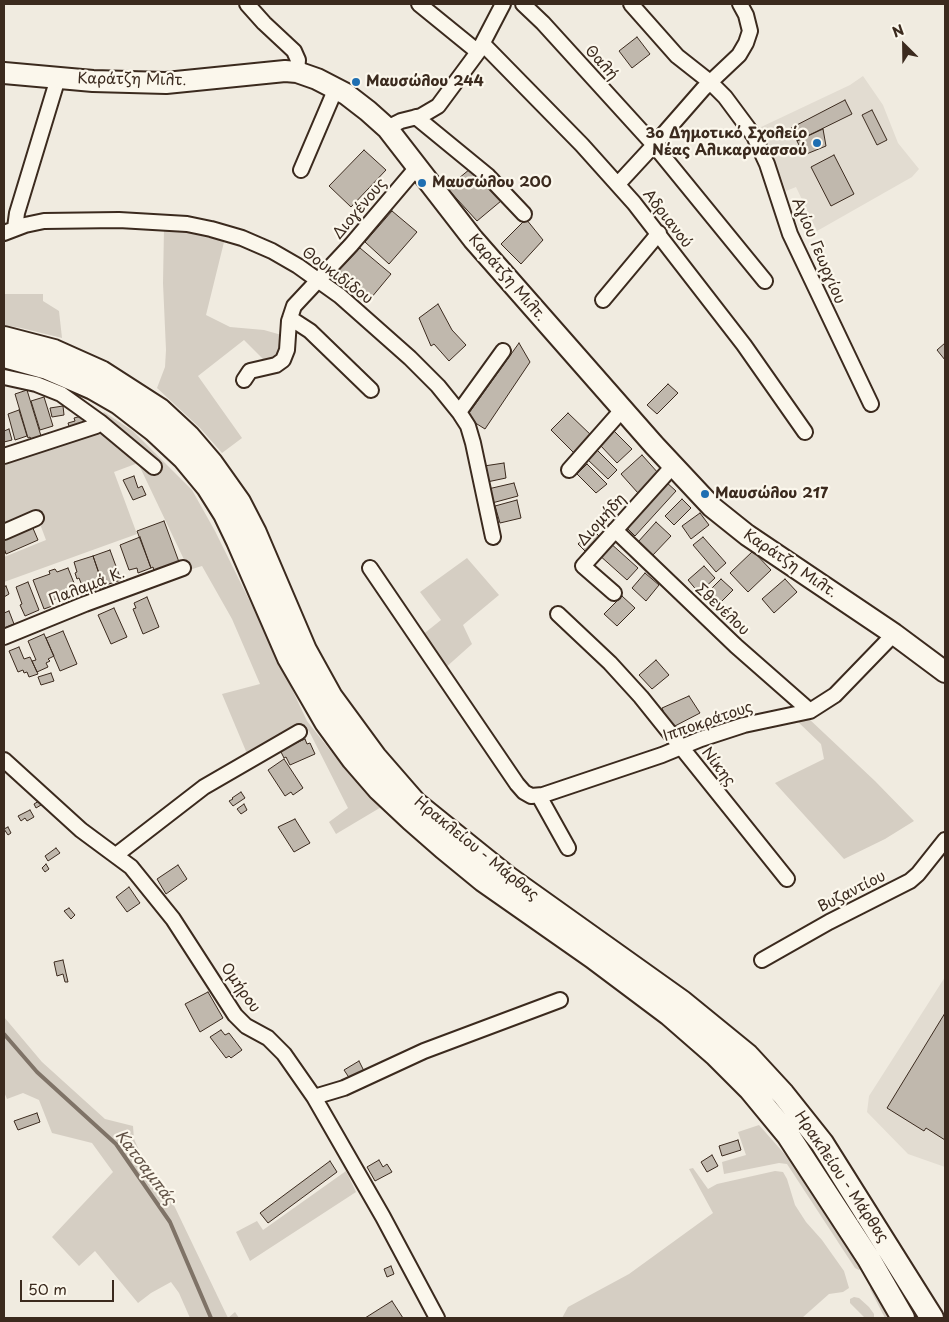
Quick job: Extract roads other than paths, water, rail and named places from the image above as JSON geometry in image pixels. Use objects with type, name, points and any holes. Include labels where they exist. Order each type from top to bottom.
[{"type":"main road","name":"Ηρακλείου - Μάρθας","points":[[4,338],[54,351],[101,372],[160,410],[188,436],[212,464],[239,502],[255,533],[305,650],[331,697],[375,757],[415,803],[508,878],[682,1002],[747,1055],[783,1094],[822,1143],[932,1318]]},
{"type":"main road","name":"Ηρακλείου - Μάρθας","points":[[4,356],[67,375],[94,388],[119,403],[154,430],[184,458],[208,487],[225,514],[289,658],[326,722],[353,759],[379,789],[444,848],[483,880],[593,957],[669,1014],[716,1055],[750,1089],[788,1135],[868,1259],[903,1318]]},
{"type":"street","name":"Αδριανού","points":[[419,4],[481,48],[582,145],[618,184],[744,345],[805,432]]},
{"type":"street","points":[[388,128],[397,122],[416,118],[438,106],[481,48],[503,4]]},
{"type":"street","name":"Θαλή","points":[[523,4],[544,23],[654,146],[765,281]]},
{"type":"street","name":"Αγίου Γεωργίου","points":[[631,4],[677,56],[710,82],[730,103],[757,142],[790,234],[871,404]]},
{"type":"street","points":[[618,184],[710,82],[736,59],[750,35],[749,23],[740,4]]},
{"type":"street","points":[[254,7],[294,51],[298,60],[297,72]]},
{"type":"street","name":"Καράτζη Μιλτ.","points":[[4,73],[58,78],[172,83],[274,71],[297,72],[336,88],[361,105],[388,128],[473,239],[622,410],[712,507],[734,526],[894,634],[945,672]]},
{"type":"street","points":[[10,231],[58,78]]},
{"type":"street","points":[[301,170],[336,88]]},
{"type":"street","points":[[416,118],[488,176],[524,214]]},
{"type":"street","name":"Διογένους","points":[[244,380],[247,373],[252,370],[276,365],[283,360],[287,350],[290,318],[294,306],[351,245],[418,166]]},
{"type":"street","name":"Θουκιδίδου","points":[[10,231],[30,223],[44,221],[107,220],[193,225],[216,230],[252,242],[289,260],[356,309],[410,358],[438,386],[459,412],[468,426],[473,443],[493,537]]},
{"type":"street","points":[[603,300],[658,234]]},
{"type":"street","points":[[290,318],[310,331],[371,390]]},
{"type":"street","points":[[459,412],[503,351]]},
{"type":"street","points":[[4,377],[36,384],[62,394],[100,422],[154,468]]},
{"type":"street","points":[[569,470],[622,410]]},
{"type":"street","points":[[4,456],[96,426],[100,422]]},
{"type":"street","name":"Διομήδη","points":[[614,593],[583,566],[673,466]]},
{"type":"street","points":[[4,532],[36,518]]},
{"type":"street","name":"Σθενέλου","points":[[615,530],[736,646],[810,711]]},
{"type":"street","name":"Παλαμά Κ.","points":[[4,637],[85,604],[183,568]]},
{"type":"street","points":[[370,568],[517,784],[527,794],[539,796],[568,848]]},
{"type":"street","name":"Νίκης","points":[[558,614],[610,662],[682,747],[741,823],[788,879]]},
{"type":"street","name":"Ιπποκράτους","points":[[539,796],[662,755],[744,724],[810,711],[834,695],[894,634]]},
{"type":"street","points":[[116,855],[204,787],[299,732]]},
{"type":"street","name":"Ομήρου","points":[[4,760],[81,830],[131,867],[173,918],[235,1015],[246,1026],[268,1038],[279,1048],[314,1097],[417,1278],[437,1318]]},
{"type":"street","name":"Βυζαντίου","points":[[762,960],[829,922],[910,881],[918,874],[945,840]]},
{"type":"street","points":[[314,1097],[344,1088],[424,1051],[560,1000]]},
{"type":"waterway","name":"Κατσαμπάς","points":[[4,1034],[37,1072],[116,1144],[170,1222],[211,1318]]},
{"type":"place","name":"Μαυσώλου 244","points":[[356,82]]},
{"type":"place","name":"3ο Δημοτικό Σχολείο Νέας Αλικαρνασσού","points":[[817,143]]},
{"type":"place","name":"Μαυσώλου 200","points":[[422,183]]},
{"type":"place","name":"Μαυσώλου 217","points":[[705,494]]}]
